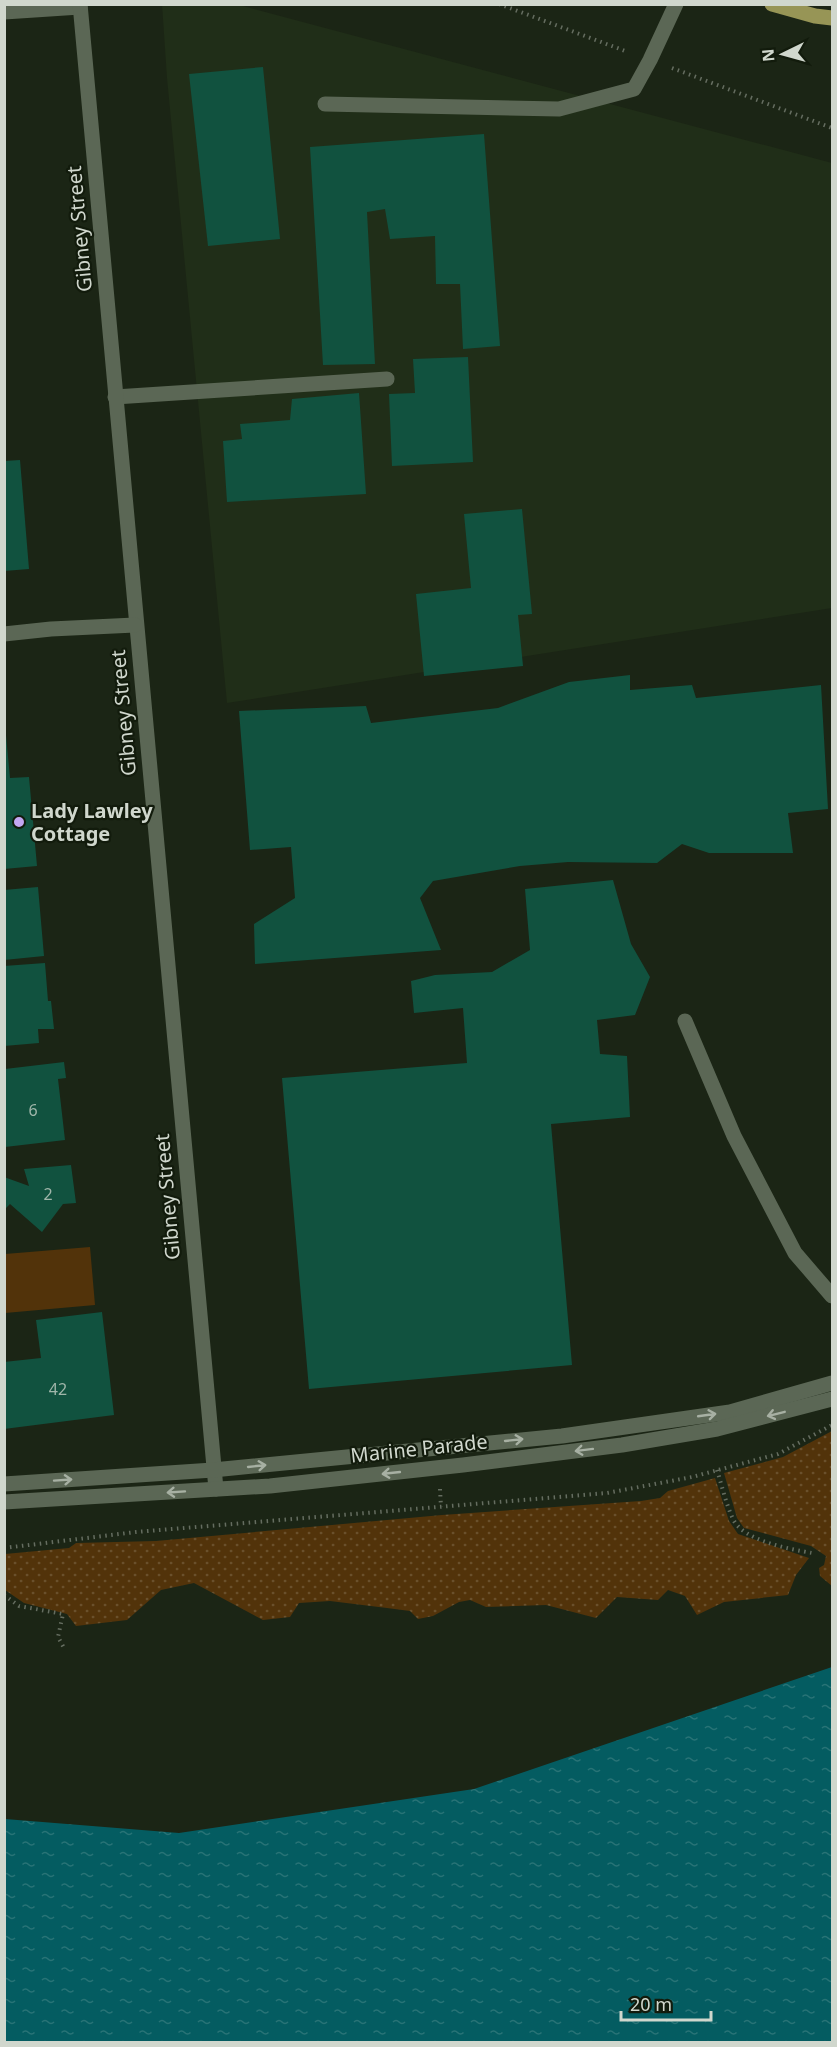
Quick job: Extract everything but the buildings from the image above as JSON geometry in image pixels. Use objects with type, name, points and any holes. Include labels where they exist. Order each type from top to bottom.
[{"type":"main road","points":[[325,104],[559,109],[634,89],[676,4]]},
{"type":"main road","points":[[772,4],[815,16],[832,18]]},
{"type":"main road","points":[[4,12],[80,6]]},
{"type":"main road","name":"Gibney Street","points":[[80,6],[216,1489]]},
{"type":"main road","points":[[815,16],[832,27]]},
{"type":"main road","points":[[115,397],[387,379]]},
{"type":"main road","points":[[4,634],[135,625]]},
{"type":"main road","points":[[685,1021],[734,1136],[795,1253],[832,1296]]},
{"type":"main road","name":"Marine Parade","points":[[4,1484],[213,1470],[562,1436],[719,1414],[832,1383]]},
{"type":"main road","name":"Marine Parade","points":[[4,1502],[270,1486],[622,1445],[717,1429],[832,1399]]},
{"type":"path","points":[[4,1548],[136,1532],[607,1493],[717,1470],[778,1454],[832,1425]]},
{"type":"path","points":[[717,1470],[733,1520],[744,1533],[812,1553]]},
{"type":"path","points":[[4,1595],[19,1606],[63,1614],[58,1637],[64,1648]]},
{"type":"shaded area","points":[[162,4],[239,5],[832,163],[832,608],[227,703],[167,78]]},
{"type":"shaded area","points":[[90,1247],[95,1305],[5,1313],[5,1254]]},
{"type":"shaded area","points":[[832,1431],[832,1586],[820,1576],[819,1568],[824,1565],[826,1556],[811,1546],[744,1528],[737,1518],[724,1473],[783,1457]]},
{"type":"shaded area","points":[[715,1478],[729,1521],[738,1534],[809,1558],[796,1575],[788,1595],[724,1602],[697,1615],[685,1596],[668,1590],[658,1600],[617,1597],[596,1618],[546,1605],[486,1607],[470,1600],[459,1602],[433,1616],[418,1619],[410,1611],[330,1601],[299,1603],[290,1617],[263,1620],[194,1583],[161,1590],[127,1620],[76,1626],[67,1614],[24,1603],[5,1590],[5,1554],[69,1548],[76,1543],[156,1541],[442,1515],[641,1501],[660,1498],[668,1491]]},
{"type":"water","points":[[832,1667],[832,2042],[5,2042],[5,1819],[179,1833],[474,1789]]},
{"type":"place","name":"Lady Lawley Cottage","points":[[19,822]]}]
